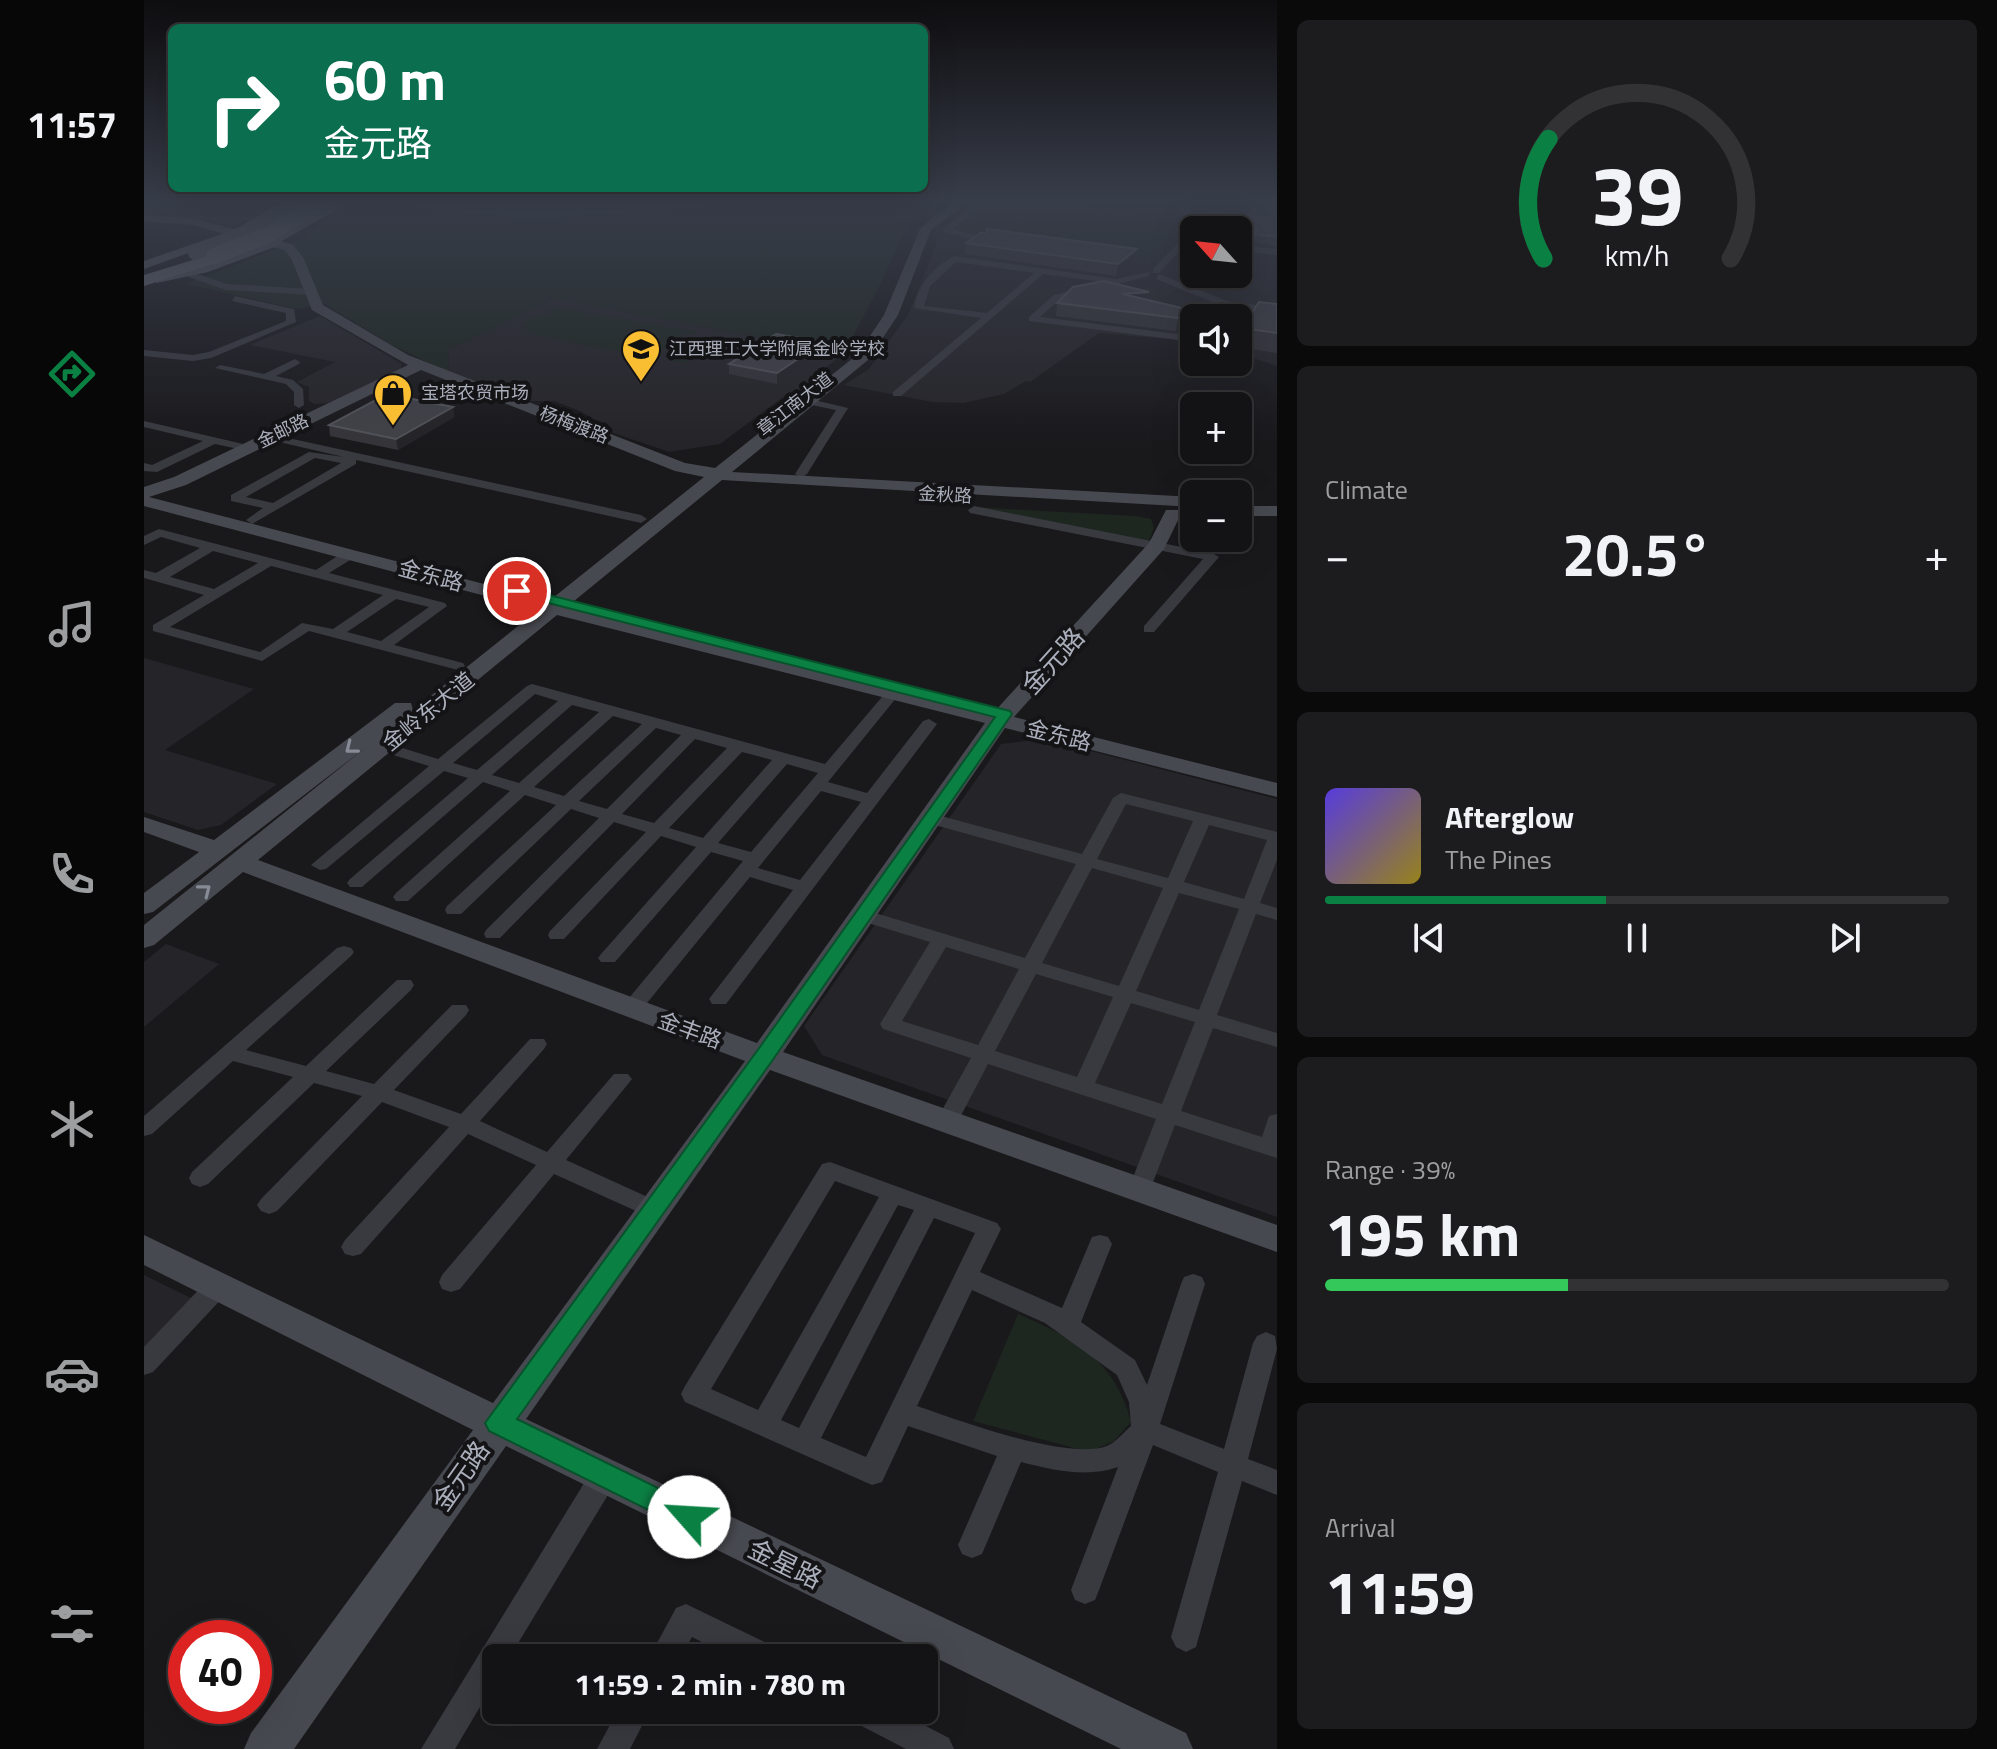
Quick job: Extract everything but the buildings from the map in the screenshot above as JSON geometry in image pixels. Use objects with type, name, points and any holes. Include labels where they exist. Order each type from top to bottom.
[{"type":"street","points":[[213,283],[226,287],[311,292]]},
{"type":"street","name":"杨梅渡路","points":[[307,283],[317,307],[343,325],[422,367],[702,474]]},
{"type":"street","name":"章江南大道","points":[[702,474],[740,457],[870,344],[891,315],[903,283]]},
{"type":"street","points":[[927,283],[920,295],[919,308],[990,316]]},
{"type":"street","points":[[897,394],[954,342],[1028,283]]},
{"type":"street","points":[[1107,283],[1057,297],[1032,319],[1180,337]]},
{"type":"street","points":[[1171,283],[1200,296],[1231,304]]},
{"type":"street","points":[[144,353],[193,358],[211,355],[291,322],[291,311],[235,299]]},
{"type":"street","points":[[1252,309],[1277,311]]},
{"type":"street","points":[[266,377],[295,362]]},
{"type":"street","name":"金邮路","points":[[147,498],[422,367]]},
{"type":"street","name":"金邮路","points":[[147,498],[175,489],[422,367]]},
{"type":"street","points":[[220,368],[289,382],[296,388],[299,405],[293,426]]},
{"type":"street","name":"章江南大道","points":[[702,474],[805,401]]},
{"type":"street","points":[[740,457],[739,463],[751,471],[808,477],[843,408],[805,401]]},
{"type":"street","points":[[299,405],[309,409],[330,409]]},
{"type":"street","points":[[144,424],[248,448]]},
{"type":"street","points":[[274,438],[641,519]]},
{"type":"street","points":[[144,467],[153,469],[214,440]]},
{"type":"street","points":[[252,520],[352,462],[313,454],[235,498],[274,507]]},
{"type":"street","name":"金秋路","points":[[702,474],[808,477],[1180,507]]},
{"type":"street","name":"金秋路","points":[[702,474],[759,486],[1180,508]]},
{"type":"street","name":"金岭东大道","points":[[144,939],[229,856],[458,666],[543,601],[669,515],[702,474]]},
{"type":"street","name":"金岭东大道","points":[[144,906],[229,856],[383,747],[543,601],[641,519],[702,474]]},
{"type":"street","points":[[669,515],[722,492],[759,486]]},
{"type":"street","name":"金东路","points":[[147,498],[252,520],[892,694],[1277,781]]},
{"type":"street","name":"金东路","points":[[147,498],[350,554],[543,601]]},
{"type":"street","points":[[1252,503],[1277,503]]},
{"type":"street","points":[[974,510],[1212,557],[1149,629]]},
{"type":"street","points":[[1252,511],[1277,511]]},
{"type":"street","name":"金元路","points":[[267,1749],[764,1056],[1002,717],[1180,517]]},
{"type":"street","points":[[144,541],[159,533],[440,606],[383,646]]},
{"type":"street","points":[[151,576],[211,547]]},
{"type":"street","points":[[318,574],[350,554]]},
{"type":"street","points":[[268,562],[158,628],[262,657],[307,626],[458,666]]},
{"type":"street","points":[[151,576],[216,594]]},
{"type":"street","points":[[335,634],[394,594]]},
{"type":"street","points":[[543,601],[590,614]]},
{"type":"street","name":"金东路","points":[[590,614],[1002,717],[1277,790]]},
{"type":"street","points":[[320,865],[532,689],[783,758],[872,800]]},
{"type":"street","points":[[631,1009],[892,694]]},
{"type":"street","points":[[356,883],[570,699]]},
{"type":"street","points":[[402,897],[610,710]]},
{"type":"street","points":[[454,910],[653,722]]},
{"type":"street","points":[[719,999],[929,724]]},
{"type":"street","points":[[493,934],[692,733]]},
{"type":"street","points":[[557,935],[738,746]]},
{"type":"street","points":[[383,747],[706,844],[803,887]]},
{"type":"street","points":[[608,958],[783,758]]},
{"type":"street","points":[[947,1121],[1121,798],[1277,837],[1139,1190]]},
{"type":"street","points":[[930,818],[1277,914]]},
{"type":"street","points":[[1083,1087],[1203,819]]},
{"type":"street","name":"金丰路","points":[[144,824],[631,1009],[1277,1239]]},
{"type":"street","points":[[862,915],[1277,1040]]},
{"type":"street","points":[[941,939],[890,1024],[1273,1149],[1277,1122]]},
{"type":"street","points":[[144,1128],[344,952]]},
{"type":"street","points":[[200,1178],[404,985]]},
{"type":"street","points":[[269,1205],[459,1010]]},
{"type":"street","points":[[353,1247],[537,1044]]},
{"type":"street","points":[[230,1053],[379,1093],[465,1124],[653,1209]]},
{"type":"street","points":[[451,1282],[621,1079]]},
{"type":"street","points":[[830,1170],[928,1206],[989,1229],[872,1473],[694,1394],[830,1170]]},
{"type":"street","points":[[764,1425],[893,1193]]},
{"type":"street","points":[[805,1443],[928,1206]]},
{"type":"street","points":[[1067,1326],[1100,1244]]},
{"type":"street","name":"金星路","points":[[144,1249],[604,1476],[1170,1749]]},
{"type":"street","points":[[967,1277],[1054,1316],[1126,1368],[1142,1402],[1145,1430]]},
{"type":"street","points":[[1085,1590],[1145,1430],[1193,1284]]},
{"type":"street","points":[[144,1364],[218,1286]]},
{"type":"street","points":[[1186,1637],[1266,1343]]},
{"type":"street","points":[[901,1412],[991,1443],[1088,1462],[1114,1456],[1145,1430]]},
{"type":"street","points":[[1145,1430],[1277,1483]]},
{"type":"street","points":[[972,1545],[1014,1448]]},
{"type":"street","points":[[437,1749],[604,1476]]},
{"type":"street","points":[[672,1644],[686,1618],[737,1644]]},
{"type":"street","points":[[613,1749],[627,1724]]},
{"type":"street","points":[[890,1724],[938,1749]]},
{"type":"shaded area","points":[[881,283],[844,353],[554,299],[448,350],[449,373],[390,344],[323,303],[299,309],[185,284]]},
{"type":"shaded area","points":[[921,283],[1180,283],[1180,288],[1252,288],[1252,283],[1277,283],[1277,366],[1252,358],[1252,304],[1180,304],[1180,340],[1099,333],[1030,382],[1026,381],[1004,394],[964,403],[932,402],[844,385],[869,369],[908,315]]},
{"type":"shaded area","name":"江西理工大学附属金岭学校","points":[[554,299],[844,353],[793,395],[787,394],[720,444],[669,452],[596,427],[601,423],[554,401],[521,401],[449,373],[448,350]]},
{"type":"shaded area","points":[[552,307],[699,332],[693,335],[682,333],[683,340],[669,348],[633,352],[592,347],[537,335],[522,328],[528,319],[553,313],[546,310]]},
{"type":"shaded area","points":[[320,316],[402,364],[399,373],[333,403],[315,404],[309,401],[309,387],[297,382],[335,362],[250,345]]},
{"type":"shaded area","points":[[703,336],[722,339],[685,363],[666,360]]},
{"type":"shaded area","points":[[972,507],[1137,516],[1151,519],[1154,528],[1149,541]]},
{"type":"shaded area","points":[[144,658],[254,689],[165,750],[277,784],[221,825],[198,830],[144,812]]},
{"type":"shaded area","points":[[1044,739],[1277,799],[1277,1217],[822,1055],[804,1026],[1001,744]]},
{"type":"shaded area","points":[[166,944],[219,964],[144,1027],[144,962]]},
{"type":"shaded area","points":[[144,1275],[193,1299],[144,1351]]},
{"type":"shaded area","points":[[1018,1314],[1074,1342],[1103,1367],[1124,1401],[1131,1422],[1114,1441],[1089,1452],[973,1421]]},
{"type":"place","name":"江西理工大学附属金岭学校","points":[[641,383]]},
{"type":"place","name":"宝塔农贸市场","points":[[393,427]]},
{"type":"route","points":[[517,591],[1004,714],[764,1056],[499,1423],[689,1517]]}]
